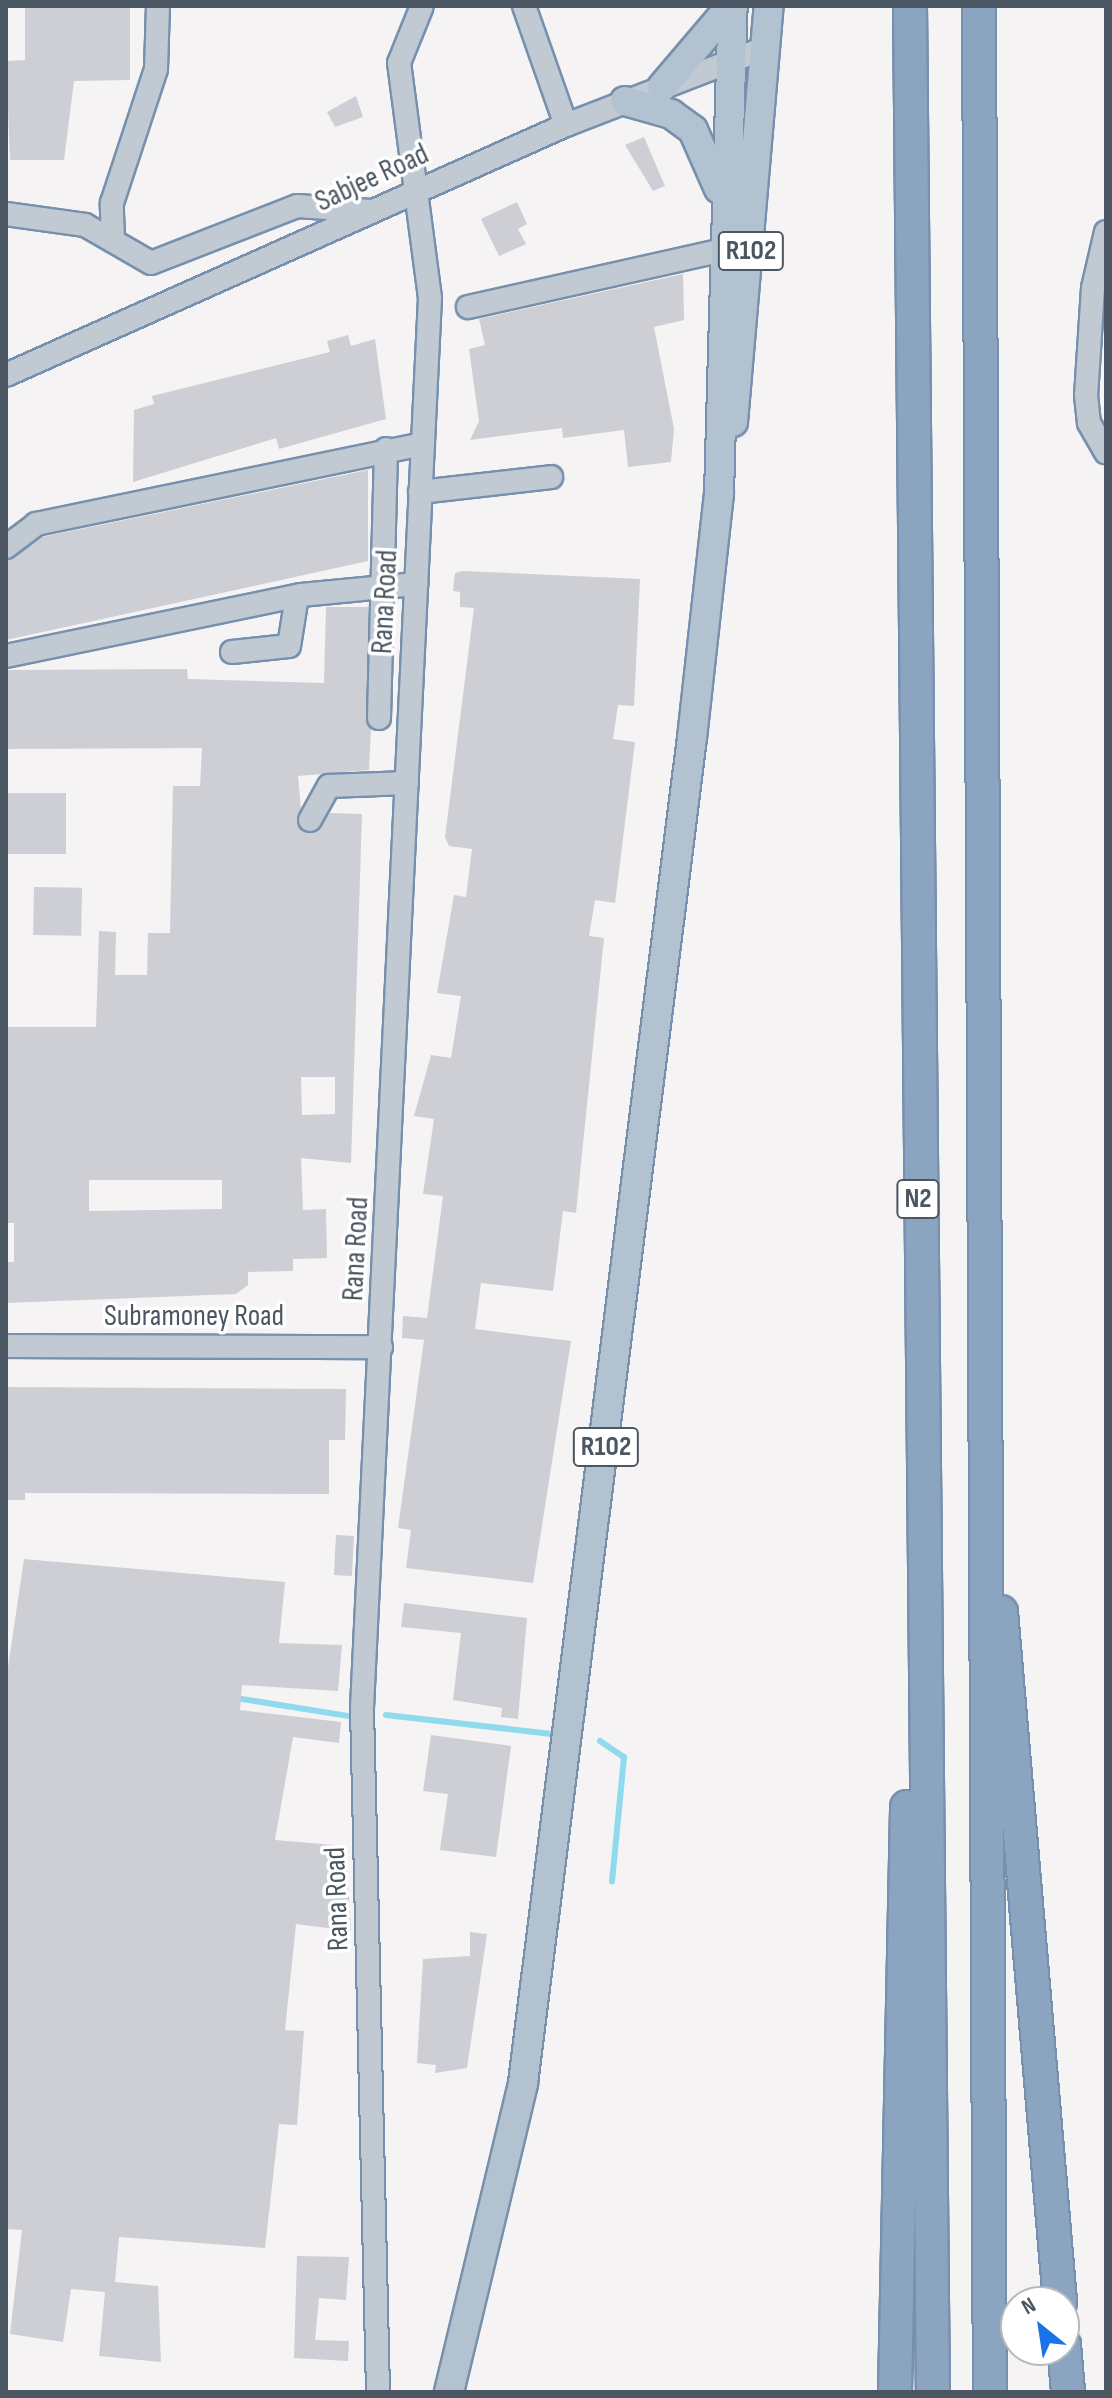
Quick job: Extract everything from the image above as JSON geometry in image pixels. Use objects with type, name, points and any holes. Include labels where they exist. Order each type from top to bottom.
[{"type":"highway","name":"N2","points":[[910,6],[920,1529],[933,2392]]},
{"type":"highway","name":"N2","points":[[979,6],[983,1495],[990,2392]]},
{"type":"highway","points":[[979,65],[1001,6]]},
{"type":"highway","points":[[983,1495],[1006,1643],[1059,2286]]},
{"type":"highway","points":[[895,2392],[902,1907],[920,1529]]},
{"type":"highway","points":[[1066,2366],[1068,2392]]},
{"type":"main road","name":"R102","points":[[719,494],[724,250],[733,60],[732,6]]},
{"type":"main road","points":[[662,87],[732,6]]},
{"type":"main road","name":"R102","points":[[449,2392],[523,2083],[719,494],[742,346],[769,6]]},
{"type":"main road","points":[[625,101],[671,114],[693,130],[711,157],[726,217]]},
{"type":"street","points":[[113,241],[112,203],[156,69],[158,6]]},
{"type":"street","name":"Rana Road","points":[[378,2392],[362,1708],[429,284],[412,192],[399,63],[422,6]]},
{"type":"street","points":[[524,6],[566,125]]},
{"type":"street","name":"Sabjee Road","points":[[6,375],[566,125],[767,47]]},
{"type":"street","points":[[6,214],[72,221],[113,241],[136,259],[156,262],[297,206],[371,211]]},
{"type":"street","points":[[1106,232],[1093,288],[1086,395],[1089,423],[1106,453]]},
{"type":"street","points":[[468,307],[724,250]]},
{"type":"street","points":[[6,547],[36,524],[386,449],[423,444]]},
{"type":"street","points":[[379,718],[380,587],[386,449]]},
{"type":"street","points":[[420,492],[551,477]]},
{"type":"street","points":[[6,656],[297,596],[416,584]]},
{"type":"street","points":[[232,652],[289,646],[297,596]]},
{"type":"street","points":[[310,820],[320,793],[337,783],[407,783]]},
{"type":"street","name":"Subramoney Road","points":[[6,1346],[381,1347]]},
{"type":"building","points":[[25,6],[130,6],[130,80],[74,81],[64,160],[10,160],[6,61],[25,60]]},
{"type":"building","points":[[356,96],[363,117],[335,127],[327,112]]},
{"type":"building","points":[[644,137],[665,186],[653,191],[625,145]]},
{"type":"building","points":[[517,202],[527,224],[518,229],[526,244],[499,256],[481,219]]},
{"type":"building","points":[[683,274],[684,320],[654,327],[674,429],[671,462],[628,467],[624,430],[563,438],[562,428],[470,440],[479,421],[469,349],[485,345],[479,319]]},
{"type":"building","points":[[348,335],[351,346],[375,339],[386,419],[279,449],[276,438],[133,482],[134,410],[154,404],[152,396],[330,352],[327,341]]},
{"type":"building","points":[[368,470],[368,561],[6,640],[8,561],[42,537]]},
{"type":"building","points":[[455,573],[640,579],[634,706],[618,705],[613,739],[635,742],[615,903],[595,900],[589,936],[604,938],[576,1213],[563,1211],[553,1291],[481,1283],[475,1329],[571,1341],[533,1583],[406,1568],[411,1530],[398,1528],[424,1340],[402,1338],[403,1316],[427,1318],[443,1196],[423,1194],[434,1119],[414,1116],[431,1055],[451,1058],[461,996],[437,993],[454,895],[466,897],[472,849],[449,846],[445,837],[474,608],[460,607],[460,592],[453,591]]},
{"type":"building","points":[[326,607],[368,607],[369,770],[298,776],[303,832],[318,832],[330,813],[362,814],[351,1163],[301,1158],[303,1210],[326,1209],[327,1258],[293,1259],[293,1271],[248,1272],[248,1285],[236,1294],[6,1303],[6,1262],[14,1262],[14,1223],[6,1223],[6,1027],[96,1027],[99,931],[116,932],[115,975],[147,975],[148,933],[170,933],[173,786],[200,786],[202,748],[6,749],[6,670],[187,669],[188,679],[324,683]],"holes":[[[301,1077],[335,1077],[335,1114],[302,1115]],[[89,1180],[222,1180],[222,1209],[89,1211]]]},
{"type":"building","points":[[6,793],[66,793],[66,854],[6,854]]},
{"type":"building","points":[[34,887],[82,888],[81,936],[33,935]]},
{"type":"building","points":[[6,1387],[346,1389],[345,1440],[329,1440],[329,1494],[25,1493],[25,1500],[6,1500]]},
{"type":"building","points":[[336,1535],[354,1536],[352,1576],[334,1575]]},
{"type":"building","points":[[24,1559],[285,1582],[279,1643],[342,1645],[338,1691],[242,1685],[240,1710],[341,1722],[339,1743],[293,1737],[275,1840],[346,1846],[351,1931],[296,1924],[285,2030],[304,2031],[297,2125],[279,2124],[265,2248],[119,2237],[115,2282],[158,2286],[161,2362],[99,2356],[105,2292],[71,2289],[63,2342],[10,2334],[22,2230],[6,2229],[6,1681]]},
{"type":"building","points":[[404,1603],[527,1618],[518,1719],[501,1717],[502,1708],[453,1700],[461,1633],[401,1627]]},
{"type":"building","points":[[431,1735],[511,1746],[496,1857],[440,1850],[448,1794],[423,1791]]},
{"type":"building","points":[[470,1932],[487,1934],[467,2068],[435,2073],[436,2065],[417,2063],[423,1959],[470,1956]]},
{"type":"building","points":[[297,2256],[349,2257],[346,2300],[319,2298],[315,2340],[349,2341],[348,2361],[294,2358]]},
{"type":"waterway","points":[[236,1698],[348,1716]]},
{"type":"waterway","points":[[386,1715],[552,1734]]},
{"type":"waterway","points":[[600,1741],[624,1757],[612,1881]]}]
